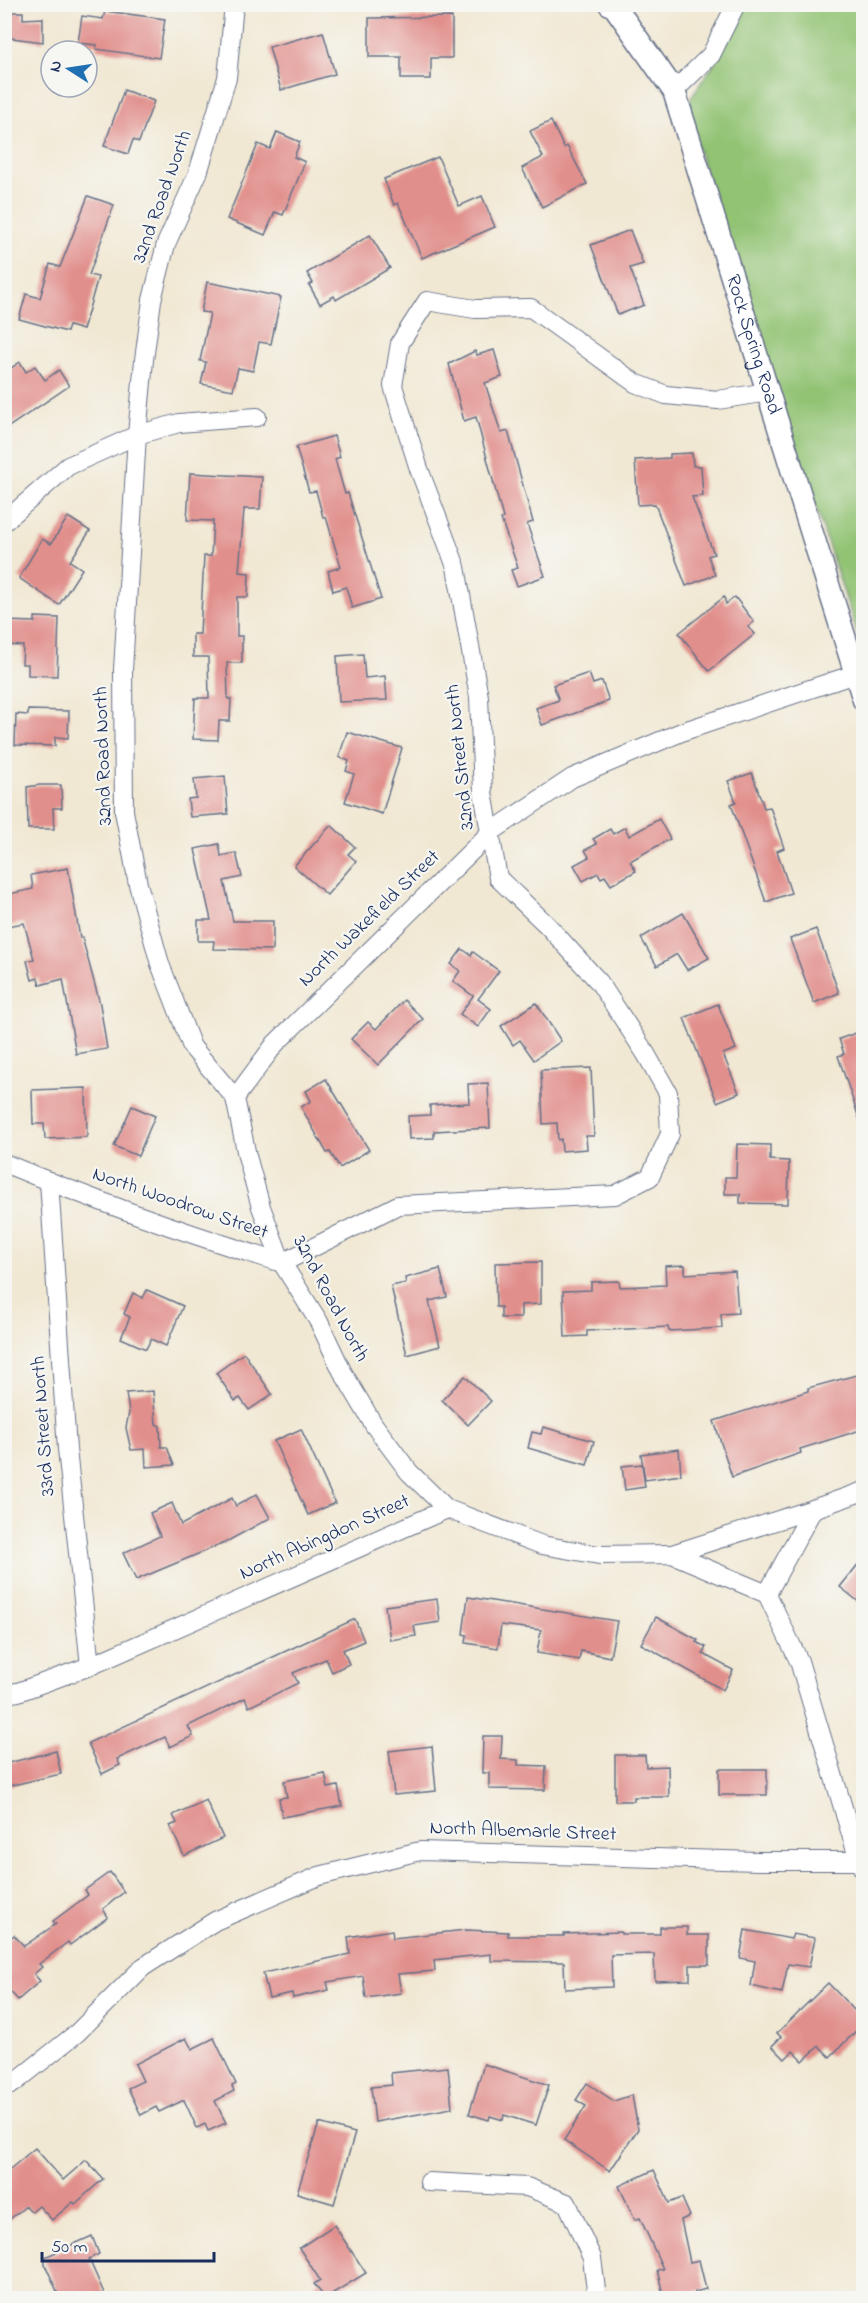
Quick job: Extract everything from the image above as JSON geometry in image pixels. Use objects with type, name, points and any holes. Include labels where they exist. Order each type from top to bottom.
[{"type":"street","name":"32nd Road North","points":[[234,4],[227,78],[198,173],[166,244],[152,300],[137,435],[123,670],[124,811],[138,884],[160,964],[192,1047],[235,1098],[261,1207],[282,1263],[319,1322],[342,1371],[374,1425],[409,1472],[447,1509]]},
{"type":"street","name":"Rock Spring Road","points":[[610,4],[615,7],[674,91],[864,700]]},
{"type":"street","points":[[674,91],[711,55],[736,4]]},
{"type":"street","name":"32nd Street North","points":[[650,1177],[670,1134],[668,1093],[646,1054],[599,982],[548,926],[498,878],[483,792],[479,698],[456,567],[393,386],[400,343],[427,301],[475,309],[531,308],[635,383],[666,395],[718,400],[767,392]]},
{"type":"street","points":[[4,522],[68,466],[137,435],[179,423],[257,417]]},
{"type":"street","name":"North Wakefield Street","points":[[235,1098],[275,1044],[491,832],[572,778],[684,731],[855,674]]},
{"type":"street","name":"North Woodrow Street","points":[[4,1163],[204,1239],[282,1263],[398,1205],[615,1195],[650,1177]]},
{"type":"street","name":"33rd Street North","points":[[49,1181],[67,1449],[90,1666]]},
{"type":"street","points":[[447,1509],[542,1545],[599,1555],[672,1554],[864,1491]]},
{"type":"street","name":"North Abingdon Street","points":[[4,1694],[18,1692],[90,1666],[447,1509]]},
{"type":"street","points":[[767,1594],[813,1509]]},
{"type":"street","points":[[672,1554],[767,1594],[799,1661],[861,1865]]},
{"type":"street","name":"North Albemarle Street","points":[[4,2088],[14,2083],[77,2034],[143,1966],[215,1921],[320,1876],[420,1851],[861,1865]]},
{"type":"street","points":[[429,2181],[527,2187],[567,2203],[592,2258],[597,2298]]},
{"type":"green space","points":[[746,5],[863,5],[863,651],[687,116],[691,97],[714,64]]},
{"type":"building","points":[[105,11],[165,19],[159,58],[99,49],[99,39],[79,39],[82,16],[103,19]]},
{"type":"building","points":[[4,12],[23,12],[23,19],[43,18],[43,39],[39,39],[39,41],[4,37]]},
{"type":"building","points":[[452,17],[452,58],[431,58],[431,79],[401,79],[401,57],[369,57],[369,18]]},
{"type":"building","points":[[323,32],[335,74],[281,90],[269,47]]},
{"type":"building","points":[[124,90],[154,101],[139,142],[133,140],[128,154],[104,146]]},
{"type":"building","points":[[551,121],[564,148],[567,146],[587,184],[542,207],[522,168],[543,157],[530,131]]},
{"type":"building","points":[[277,132],[300,142],[294,157],[305,162],[283,215],[275,212],[265,235],[227,219],[258,144],[270,149]]},
{"type":"building","points":[[438,157],[459,206],[482,196],[495,227],[422,258],[398,203],[394,205],[384,179]]},
{"type":"building","points":[[88,196],[114,205],[89,275],[98,277],[83,330],[69,326],[67,332],[19,319],[26,294],[40,298],[50,264],[60,267]]},
{"type":"building","points":[[630,230],[643,264],[630,268],[644,305],[618,315],[591,245]]},
{"type":"building","points":[[370,235],[390,268],[336,300],[334,296],[320,304],[309,285],[313,283],[307,273]]},
{"type":"building","points":[[207,282],[281,297],[271,344],[259,342],[253,371],[238,368],[233,390],[201,384],[206,362],[200,361],[210,313],[201,312]]},
{"type":"building","points":[[494,350],[502,377],[485,383],[501,433],[508,431],[533,522],[527,524],[545,576],[517,586],[511,570],[518,568],[501,519],[503,518],[476,417],[464,421],[449,364],[475,351],[477,355]]},
{"type":"building","points":[[20,362],[26,372],[35,366],[45,380],[59,370],[69,386],[4,430],[4,373]]},
{"type":"building","points":[[334,436],[340,457],[335,459],[345,494],[348,493],[381,599],[352,608],[346,587],[333,591],[328,571],[341,567],[316,491],[309,492],[296,447]]},
{"type":"building","points":[[692,453],[693,466],[701,466],[703,496],[692,497],[714,554],[708,556],[715,575],[686,586],[655,504],[638,505],[635,460],[670,458],[670,454]]},
{"type":"building","points":[[190,473],[262,477],[260,509],[244,509],[239,572],[249,573],[248,597],[237,597],[237,636],[242,636],[242,663],[227,663],[228,699],[231,699],[230,721],[219,721],[218,740],[193,739],[195,698],[209,698],[208,657],[193,657],[193,634],[200,634],[204,556],[211,556],[213,521],[187,520]]},
{"type":"building","points":[[68,517],[90,531],[70,561],[82,569],[59,605],[19,578],[42,539],[51,544]]},
{"type":"building","points":[[724,597],[726,604],[735,597],[754,622],[748,627],[755,634],[709,671],[679,633]]},
{"type":"building","points":[[35,617],[59,618],[57,676],[28,675],[28,664],[22,664],[23,646],[4,645],[5,621],[35,622]]},
{"type":"building","points":[[363,654],[365,678],[385,676],[387,700],[339,702],[337,656]]},
{"type":"building","points":[[589,673],[593,684],[602,681],[609,701],[542,725],[536,708],[559,700],[553,685]]},
{"type":"building","points":[[28,710],[69,711],[68,738],[55,737],[55,746],[15,745],[16,714],[28,715]]},
{"type":"building","points":[[347,732],[402,748],[382,814],[345,802],[354,774],[346,771],[349,761],[339,757]]},
{"type":"building","points":[[752,773],[764,808],[770,807],[784,848],[777,851],[791,893],[766,902],[731,804],[736,802],[728,781]]},
{"type":"building","points":[[225,776],[228,814],[190,817],[188,799],[196,798],[194,779]]},
{"type":"building","points":[[61,785],[62,808],[53,808],[54,829],[28,829],[27,787]]},
{"type":"building","points":[[659,819],[670,839],[630,861],[636,871],[611,885],[605,876],[601,878],[598,873],[583,881],[574,865],[589,857],[585,850],[597,844],[593,839],[610,829],[613,834],[625,827],[629,836]]},
{"type":"building","points":[[331,825],[355,847],[348,854],[356,861],[327,895],[294,866]]},
{"type":"building","points":[[219,844],[221,856],[236,853],[242,877],[224,881],[233,921],[273,921],[273,950],[213,949],[214,941],[198,941],[198,920],[211,920],[195,849]]},
{"type":"building","points":[[68,868],[80,938],[82,937],[100,1004],[107,1049],[76,1054],[63,979],[40,985],[38,978],[32,980],[27,961],[34,959],[24,923],[7,926],[4,912],[4,895],[33,889],[31,875]]},
{"type":"building","points":[[683,913],[709,958],[687,970],[677,954],[657,966],[641,938]]},
{"type":"building","points":[[816,929],[839,993],[814,1003],[790,939]]},
{"type":"building","points":[[462,949],[471,955],[473,952],[499,971],[478,999],[491,1009],[478,1027],[460,1014],[473,996],[453,981],[460,971],[451,964]]},
{"type":"building","points":[[404,1000],[423,1019],[378,1065],[351,1039],[368,1022],[376,1029]]},
{"type":"building","points":[[536,1003],[561,1041],[534,1060],[520,1040],[513,1045],[501,1026]]},
{"type":"building","points":[[718,1004],[736,1049],[723,1054],[739,1093],[717,1102],[684,1018]]},
{"type":"building","points":[[864,1030],[864,1121],[860,1121],[838,1056],[844,1054],[839,1039]]},
{"type":"building","points":[[591,1068],[594,1136],[586,1136],[587,1149],[562,1151],[561,1139],[558,1140],[557,1123],[543,1124],[541,1070]]},
{"type":"building","points":[[326,1079],[369,1150],[340,1168],[330,1152],[327,1153],[301,1107],[311,1101],[306,1091]]},
{"type":"building","points":[[488,1083],[490,1128],[434,1131],[434,1138],[409,1139],[408,1116],[430,1115],[430,1105],[469,1103],[468,1084]]},
{"type":"building","points":[[86,1088],[87,1137],[45,1139],[44,1124],[33,1124],[32,1090]]},
{"type":"building","points":[[132,1106],[155,1116],[138,1156],[114,1146]]},
{"type":"building","points":[[737,1144],[770,1145],[770,1160],[789,1161],[788,1204],[740,1203],[740,1194],[725,1194],[725,1177],[736,1177]]},
{"type":"building","points":[[541,1262],[541,1304],[521,1305],[521,1318],[501,1318],[501,1307],[496,1307],[495,1263]]},
{"type":"building","points":[[685,1265],[685,1274],[735,1271],[738,1313],[721,1314],[722,1328],[669,1331],[668,1327],[587,1331],[587,1336],[565,1337],[563,1291],[591,1290],[591,1282],[619,1281],[620,1287],[666,1285],[665,1266]]},
{"type":"building","points":[[440,1269],[447,1297],[429,1301],[440,1346],[407,1355],[391,1286],[406,1283],[405,1278]]},
{"type":"building","points":[[147,1290],[183,1306],[166,1346],[151,1339],[146,1349],[121,1338],[130,1317],[124,1314],[133,1293],[143,1298]]},
{"type":"building","points":[[244,1353],[272,1394],[249,1410],[240,1398],[235,1401],[216,1373]]},
{"type":"building","points":[[864,1373],[864,1429],[800,1449],[801,1453],[732,1477],[714,1421],[808,1391],[808,1388]]},
{"type":"building","points":[[465,1376],[491,1401],[468,1425],[442,1400]]},
{"type":"building","points":[[153,1391],[156,1424],[160,1426],[161,1447],[167,1447],[174,1465],[146,1467],[145,1449],[131,1450],[126,1428],[129,1412],[126,1393]]},
{"type":"building","points":[[543,1427],[594,1441],[587,1465],[528,1448],[532,1432],[541,1434]]},
{"type":"building","points":[[301,1429],[335,1503],[308,1515],[274,1441]]},
{"type":"building","points":[[679,1449],[681,1475],[645,1480],[641,1454]]},
{"type":"building","points":[[642,1464],[645,1487],[625,1490],[622,1466]]},
{"type":"building","points":[[257,1494],[270,1518],[224,1543],[136,1580],[123,1553],[160,1536],[150,1513],[172,1503],[181,1525],[232,1498],[236,1506]]},
{"type":"building","points":[[864,1557],[864,1606],[840,1587]]},
{"type":"building","points":[[468,1597],[617,1621],[610,1657],[581,1651],[579,1660],[537,1653],[541,1630],[501,1625],[498,1648],[466,1643],[467,1635],[463,1634]]},
{"type":"building","points":[[437,1599],[440,1622],[414,1626],[416,1636],[390,1640],[385,1606]]},
{"type":"building","points":[[656,1617],[698,1640],[696,1642],[706,1647],[703,1654],[733,1670],[723,1690],[641,1644]]},
{"type":"building","points":[[355,1619],[364,1641],[343,1650],[349,1664],[332,1672],[326,1659],[293,1673],[298,1683],[249,1707],[245,1698],[188,1726],[193,1736],[170,1747],[165,1737],[117,1759],[120,1765],[102,1774],[88,1743]]},
{"type":"building","points":[[483,1736],[502,1736],[501,1759],[518,1760],[518,1765],[546,1766],[545,1790],[489,1789],[489,1773],[482,1773]]},
{"type":"building","points":[[432,1746],[436,1791],[394,1795],[389,1751]]},
{"type":"building","points":[[56,1751],[61,1774],[4,1787],[4,1764]]},
{"type":"building","points":[[615,1755],[645,1755],[646,1767],[668,1766],[669,1797],[634,1797],[634,1801],[615,1801]]},
{"type":"building","points":[[719,1769],[767,1769],[767,1795],[719,1795]]},
{"type":"building","points":[[325,1773],[328,1788],[338,1786],[342,1806],[282,1817],[279,1798],[287,1797],[284,1781]]},
{"type":"building","points":[[206,1800],[223,1838],[184,1856],[170,1826],[177,1823],[173,1815]]},
{"type":"building","points":[[110,1872],[124,1892],[103,1909],[108,1917],[70,1945],[68,1942],[39,1964],[42,1967],[34,1974],[40,1981],[18,2000],[4,1985],[4,1944],[14,1935],[24,1946],[56,1924],[53,1921],[88,1895],[85,1890]]},
{"type":"building","points":[[660,1927],[687,1927],[687,1935],[709,1935],[709,1965],[690,1965],[690,1980],[655,1981],[654,1954],[611,1955],[612,1987],[565,1989],[564,1962],[491,1961],[491,1954],[434,1960],[435,1971],[398,1974],[401,1993],[366,1998],[363,1976],[327,1982],[329,1990],[293,1998],[292,1993],[269,1998],[263,1973],[350,1954],[348,1937],[392,1930],[393,1938],[466,1930],[508,1932],[508,1936],[564,1936],[564,1934],[621,1932],[621,1934],[660,1934]]},
{"type":"building","points":[[745,1930],[791,1939],[793,1934],[815,1938],[809,1967],[788,1964],[782,1993],[751,1986],[755,1961],[740,1958]]},
{"type":"building","points":[[828,1983],[864,2020],[864,2023],[830,2057],[819,2046],[803,2061],[793,2051],[785,2059],[772,2046],[781,2037],[777,2033]]},
{"type":"building","points":[[186,2038],[192,2049],[214,2038],[236,2084],[232,2086],[234,2091],[215,2101],[226,2123],[208,2131],[205,2124],[197,2128],[184,2100],[159,2112],[156,2107],[141,2115],[128,2088],[143,2081],[135,2064]]},
{"type":"building","points":[[484,2064],[549,2085],[536,2125],[504,2115],[503,2120],[490,2116],[489,2120],[469,2114]]},
{"type":"building","points":[[448,2067],[452,2108],[375,2122],[371,2087],[392,2085],[391,2073]]},
{"type":"building","points":[[587,2083],[614,2101],[632,2095],[638,2129],[610,2171],[564,2140],[586,2106],[576,2100]]},
{"type":"building","points":[[319,2123],[355,2133],[334,2204],[297,2193]]},
{"type":"building","points":[[35,2148],[63,2180],[86,2160],[103,2179],[75,2204],[73,2202],[52,2220],[39,2206],[32,2212],[26,2206],[4,2224],[4,2174]]},
{"type":"building","points":[[654,2170],[669,2203],[682,2198],[690,2216],[681,2220],[690,2262],[699,2260],[706,2289],[695,2292],[696,2298],[664,2298],[657,2270],[663,2269],[640,2218],[635,2220],[619,2186]]},
{"type":"building","points":[[334,2225],[366,2273],[325,2298],[314,2284],[320,2280],[299,2248]]},
{"type":"building","points":[[92,2236],[99,2254],[89,2259],[104,2293],[92,2298],[60,2298],[45,2264],[45,2257]]}]
